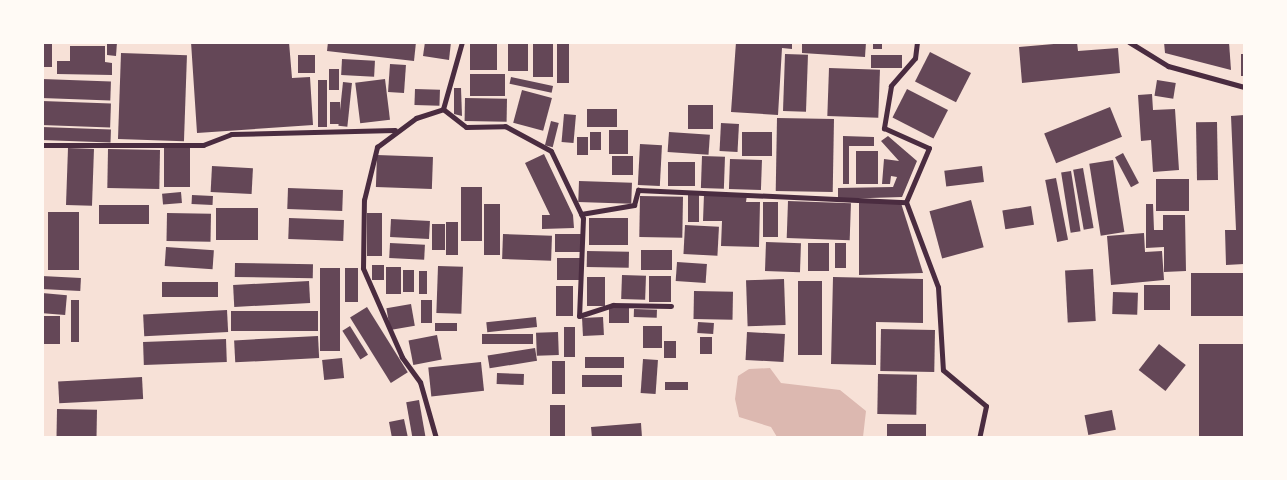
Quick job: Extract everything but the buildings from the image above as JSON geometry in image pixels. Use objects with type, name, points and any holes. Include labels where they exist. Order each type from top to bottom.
[{"type":"street","points":[[443,109],[462,42]]},
{"type":"street","points":[[918,42],[915,58],[891,86],[884,128],[929,148],[906,202],[938,287],[944,370],[986,406],[980,438]]},
{"type":"street","points":[[1129,42],[1168,66],[1244,87]]},
{"type":"street","points":[[436,438],[420,382],[402,357],[363,268],[369,167],[377,147],[395,130],[443,109]]},
{"type":"street","points":[[443,109],[466,127],[505,126],[551,151],[581,214],[579,316],[613,306],[671,306]]},
{"type":"street","points":[[42,145],[203,145],[231,134],[395,130]]},
{"type":"street","points":[[581,214],[634,205],[638,190],[906,202]]},
{"type":"shaded area","points":[[770,368],[781,383],[840,390],[866,411],[863,437],[777,437],[771,427],[739,417],[735,399],[738,376],[749,369]]}]
